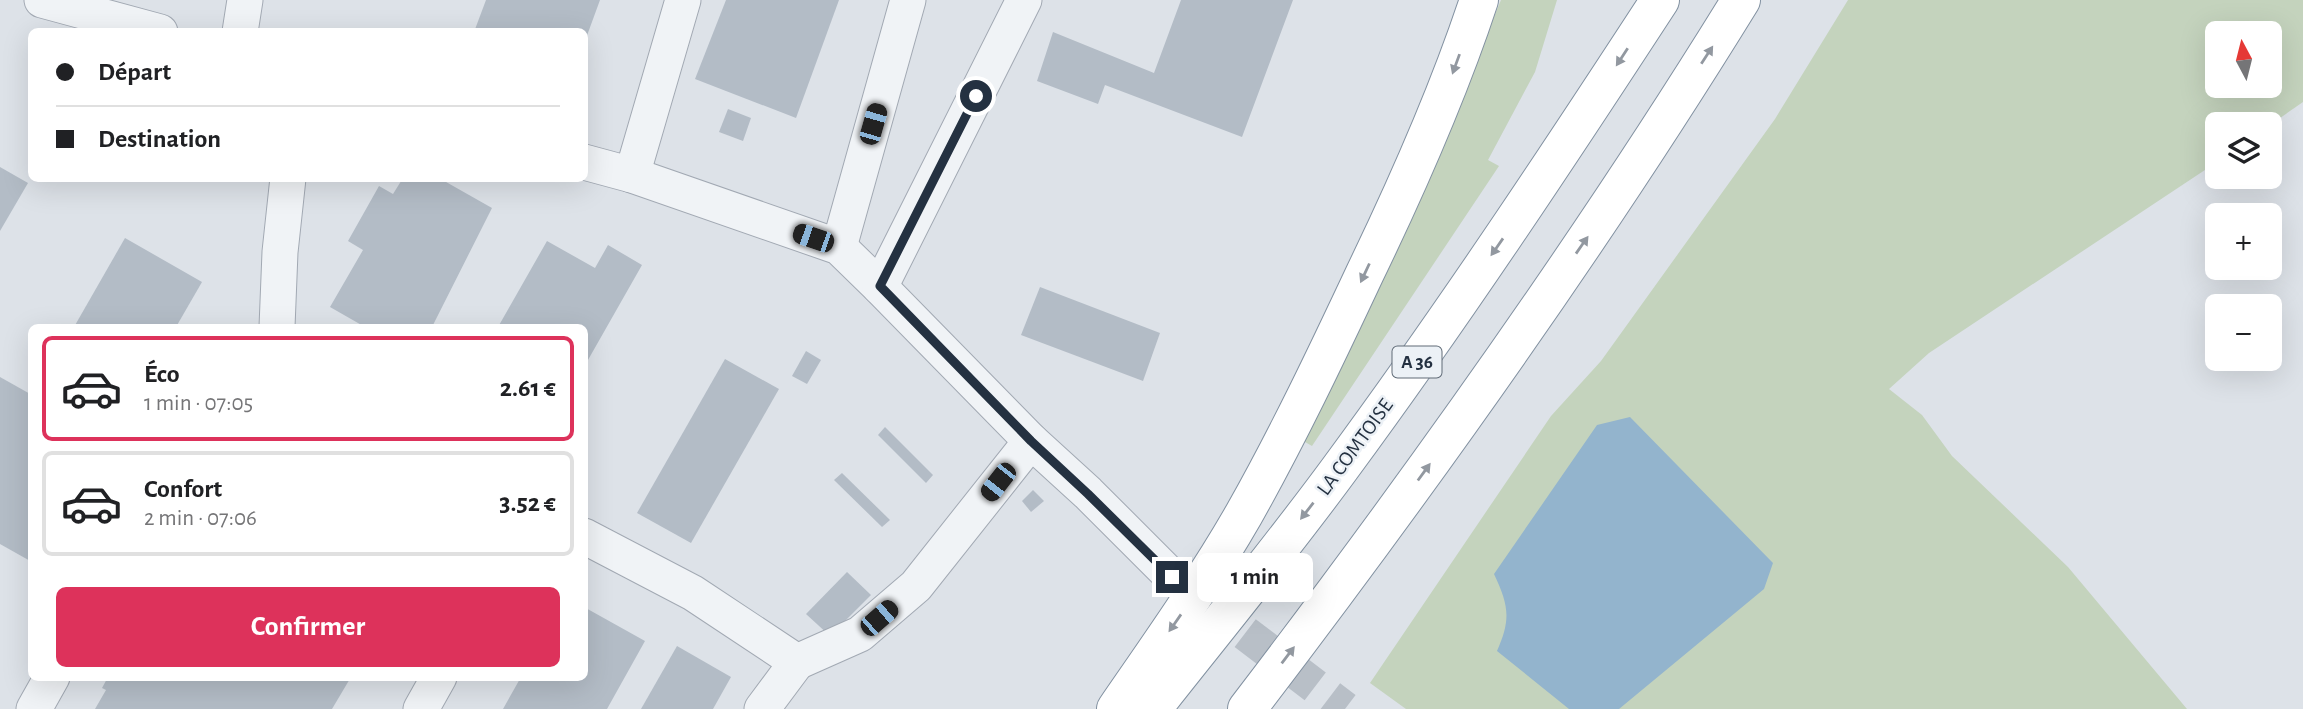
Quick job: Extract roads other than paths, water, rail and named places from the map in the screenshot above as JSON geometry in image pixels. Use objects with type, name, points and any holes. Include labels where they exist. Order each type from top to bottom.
[{"type":"highway","points":[[1116,709],[1188,605],[1244,514],[1294,417],[1394,214],[1439,111],[1479,0]]},
{"type":"highway","name":"LA COMTOISE","points":[[1153,709],[1340,469],[1421,357],[1660,0]]},
{"type":"highway","points":[[1247,709],[1461,421],[1598,222],[1741,0]]},
{"type":"lane","points":[[42,0],[145,28]]},
{"type":"lane","points":[[241,28],[245,0]]},
{"type":"lane","points":[[632,175],[683,0]]},
{"type":"lane","points":[[839,247],[908,0]]},
{"type":"lane","points":[[880,286],[1024,0]]},
{"type":"lane","points":[[588,163],[632,175],[839,247],[1031,441],[1172,577]]},
{"type":"lane","points":[[274,324],[288,182]]},
{"type":"lane","points":[[762,709],[797,662],[860,634],[916,586],[1031,441]]},
{"type":"lane","points":[[588,538],[693,593],[797,662]]},
{"type":"lane","points":[[34,709],[50,681]]},
{"type":"lane","points":[[421,709],[437,681]]},
{"type":"water","points":[[1630,417],[1773,563],[1764,589],[1619,709],[1569,709],[1497,651],[1505,630],[1506,612],[1503,595],[1494,574],[1597,425]]},
{"type":"tunnel","points":[[1203,601],[1345,709]]}]
